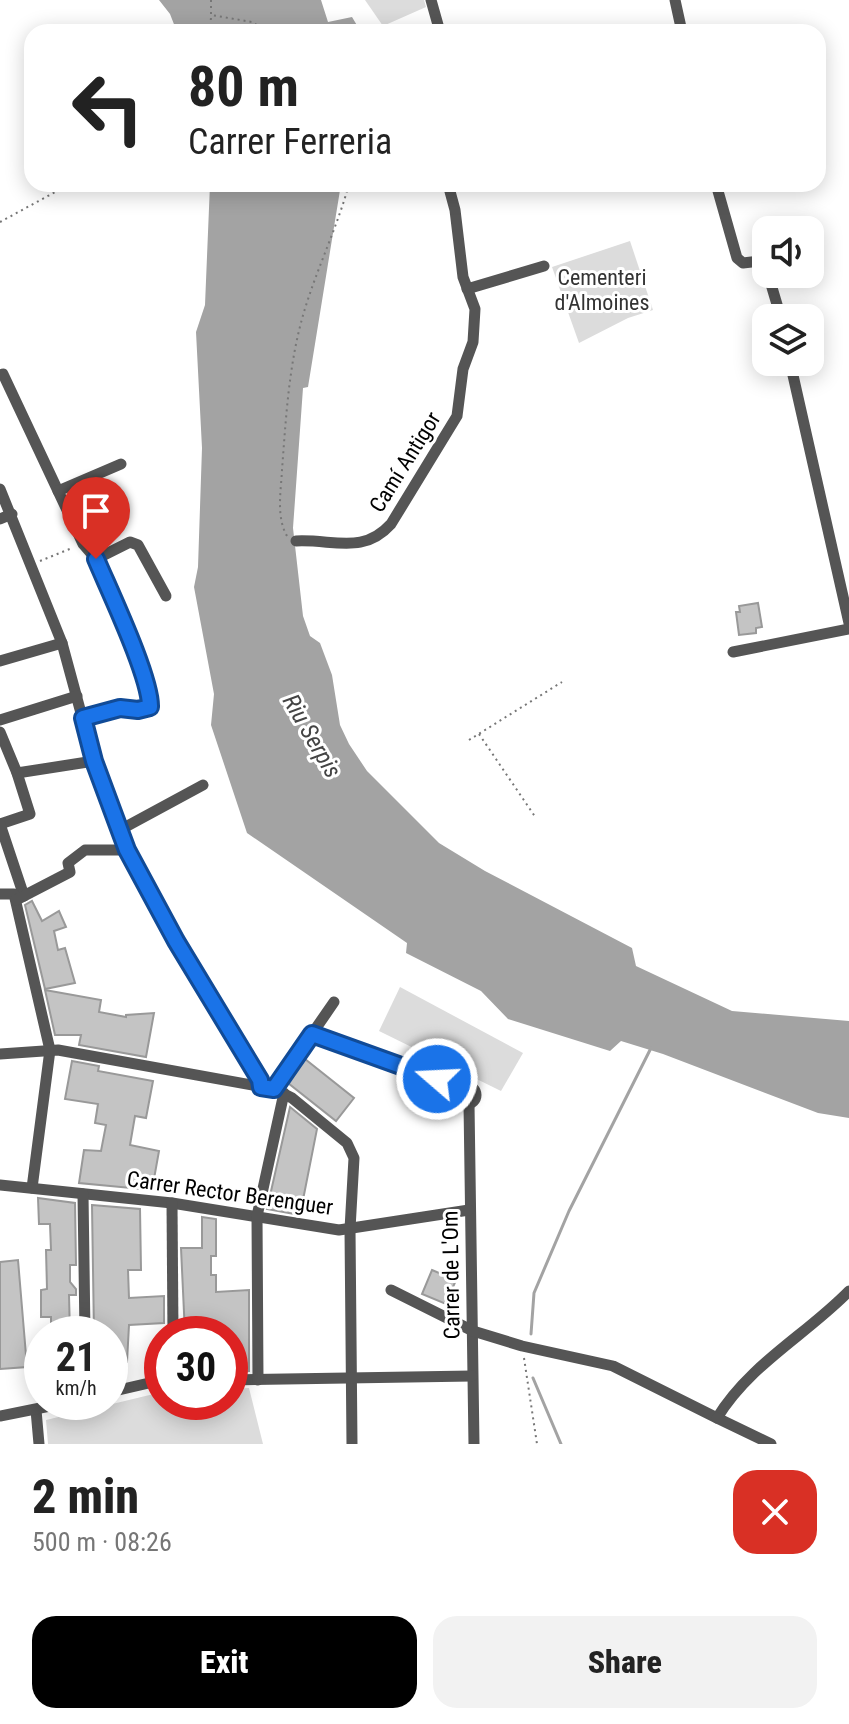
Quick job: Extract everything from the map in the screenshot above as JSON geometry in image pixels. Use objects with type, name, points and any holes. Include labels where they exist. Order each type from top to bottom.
[{"type":"street","points":[[431,0],[438,24]]},
{"type":"street","points":[[675,0],[680,24]]},
{"type":"street","name":"Camí Antigor","points":[[296,541],[366,543],[382,534],[459,410],[462,376],[476,323],[473,302],[463,277],[450,192]]},
{"type":"street","points":[[718,192],[737,258],[743,263],[752,262]]},
{"type":"street","points":[[467,289],[544,266]]},
{"type":"street","points":[[2,375],[83,544],[96,559],[142,671],[150,700],[150,707],[143,710],[120,708],[83,718]]},
{"type":"street","points":[[733,652],[849,626],[793,376]]},
{"type":"street","points":[[58,491],[121,464]]},
{"type":"street","points":[[0,489],[62,643],[94,761],[127,850],[176,941],[260,1080],[347,1143],[354,1158],[350,1229],[352,1444]]},
{"type":"street","points":[[0,519],[12,514]]},
{"type":"street","points":[[96,559],[130,542],[138,545],[166,596]]},
{"type":"street","points":[[0,661],[62,643]]},
{"type":"street","points":[[0,720],[77,696]]},
{"type":"street","points":[[0,732],[30,814],[0,824],[20,898],[50,1050],[32,1188]]},
{"type":"street","points":[[17,773],[94,761]]},
{"type":"street","points":[[118,831],[203,785]]},
{"type":"street","points":[[20,898],[70,872],[68,863],[85,850],[127,850]]},
{"type":"street","points":[[0,894],[13,893],[20,898]]},
{"type":"street","points":[[258,1380],[257,1216],[273,1090],[334,1002]]},
{"type":"street","name":"Carrer de L'Om","points":[[312,1034],[460,1090],[458,1097],[462,1103],[469,1104],[474,1444]]},
{"type":"street","points":[[0,1054],[50,1050],[273,1090]]},
{"type":"street","name":"Carrer Rector Berenguer","points":[[0,1185],[172,1203],[339,1230],[469,1210]]},
{"type":"street","points":[[83,1194],[85,1316]]},
{"type":"street","points":[[172,1203],[173,1316]]},
{"type":"street","points":[[391,1290],[473,1331],[522,1346],[613,1366],[771,1444]]},
{"type":"street","points":[[717,1418],[741,1384],[849,1291]]},
{"type":"street","points":[[248,1380],[472,1376]]},
{"type":"street","points":[[0,1416],[24,1412]]},
{"type":"street","points":[[37,1420],[39,1444]]},
{"type":"path","points":[[210,24],[211,0]]},
{"type":"path","points":[[211,15],[255,24]]},
{"type":"path","points":[[0,222],[55,192]]},
{"type":"path","points":[[296,541],[288,538],[281,520],[289,394],[304,313],[347,192]]},
{"type":"path","points":[[32,564],[83,544]]},
{"type":"path","points":[[469,740],[562,682]]},
{"type":"path","points":[[479,734],[536,818]]},
{"type":"path","points":[[522,1346],[537,1444]]},
{"type":"green space","points":[[365,0],[424,0],[426,7],[382,24]]},
{"type":"green space","name":"Cementeri d'Almoines","points":[[630,241],[653,310],[628,318],[579,343],[552,267]]},
{"type":"green space","points":[[400,987],[523,1053],[501,1091],[379,1031]]},
{"type":"green space","points":[[248,1388],[263,1444],[48,1444],[46,1420],[128,1420],[128,1400],[144,1396],[144,1420],[248,1420]]},
{"type":"water","points":[[159,0],[321,0],[328,22],[352,17],[356,24],[174,24]]},
{"type":"water","name":"Riu Serpis","points":[[210,192],[340,192],[308,387],[303,388],[293,528],[303,616],[310,636],[320,643],[332,675],[340,725],[349,744],[367,771],[439,843],[485,871],[632,948],[636,966],[732,1011],[849,1021],[849,1118],[818,1113],[621,1041],[610,1051],[508,1019],[481,991],[406,953],[407,943],[247,833],[211,725],[214,694],[194,587],[198,567],[202,448],[196,332],[205,305]]},
{"type":"building","points":[[758,603],[762,627],[756,628],[756,633],[739,635],[736,612],[740,612],[739,606]]},
{"type":"building","points":[[32,901],[42,921],[59,911],[66,927],[54,931],[58,950],[65,948],[75,983],[45,989],[25,905]]},
{"type":"building","points":[[45,990],[101,1000],[99,1012],[126,1017],[154,1013],[146,1057],[79,1045],[81,1035],[55,1035]]},
{"type":"building","points":[[305,1059],[354,1098],[336,1121],[288,1083]]},
{"type":"building","points":[[72,1061],[99,1066],[98,1071],[153,1081],[146,1118],[135,1116],[130,1145],[159,1151],[152,1190],[79,1183],[84,1150],[101,1151],[106,1125],[95,1123],[98,1104],[65,1099]]},
{"type":"building","points":[[290,1107],[317,1129],[300,1215],[267,1209]]},
{"type":"building","points":[[38,1198],[75,1203],[76,1265],[70,1265],[70,1282],[76,1289],[76,1295],[69,1295],[70,1316],[41,1316],[41,1290],[47,1289],[46,1250],[51,1250],[50,1224],[39,1224]]},
{"type":"building","points":[[92,1205],[140,1209],[141,1270],[128,1270],[129,1298],[164,1296],[164,1316],[144,1316],[144,1324],[129,1325],[128,1344],[128,1316],[94,1316]]},
{"type":"building","points":[[202,1217],[216,1219],[216,1256],[211,1256],[211,1275],[216,1275],[216,1292],[249,1290],[249,1371],[248,1316],[184,1316],[181,1248],[202,1248]]},
{"type":"building","points":[[18,1260],[24,1367],[0,1369],[0,1262]]},
{"type":"building","points":[[432,1270],[456,1280],[446,1304],[422,1294]]},
{"type":"waterway","points":[[531,1334],[534,1293],[569,1211],[651,1048]]},
{"type":"waterway","points":[[533,1378],[561,1444]]},
{"type":"route","points":[[96,559],[142,671],[150,707],[143,710],[120,708],[83,718],[94,761],[127,850],[176,941],[260,1080],[261,1087],[274,1089],[312,1034],[437,1079]]}]
